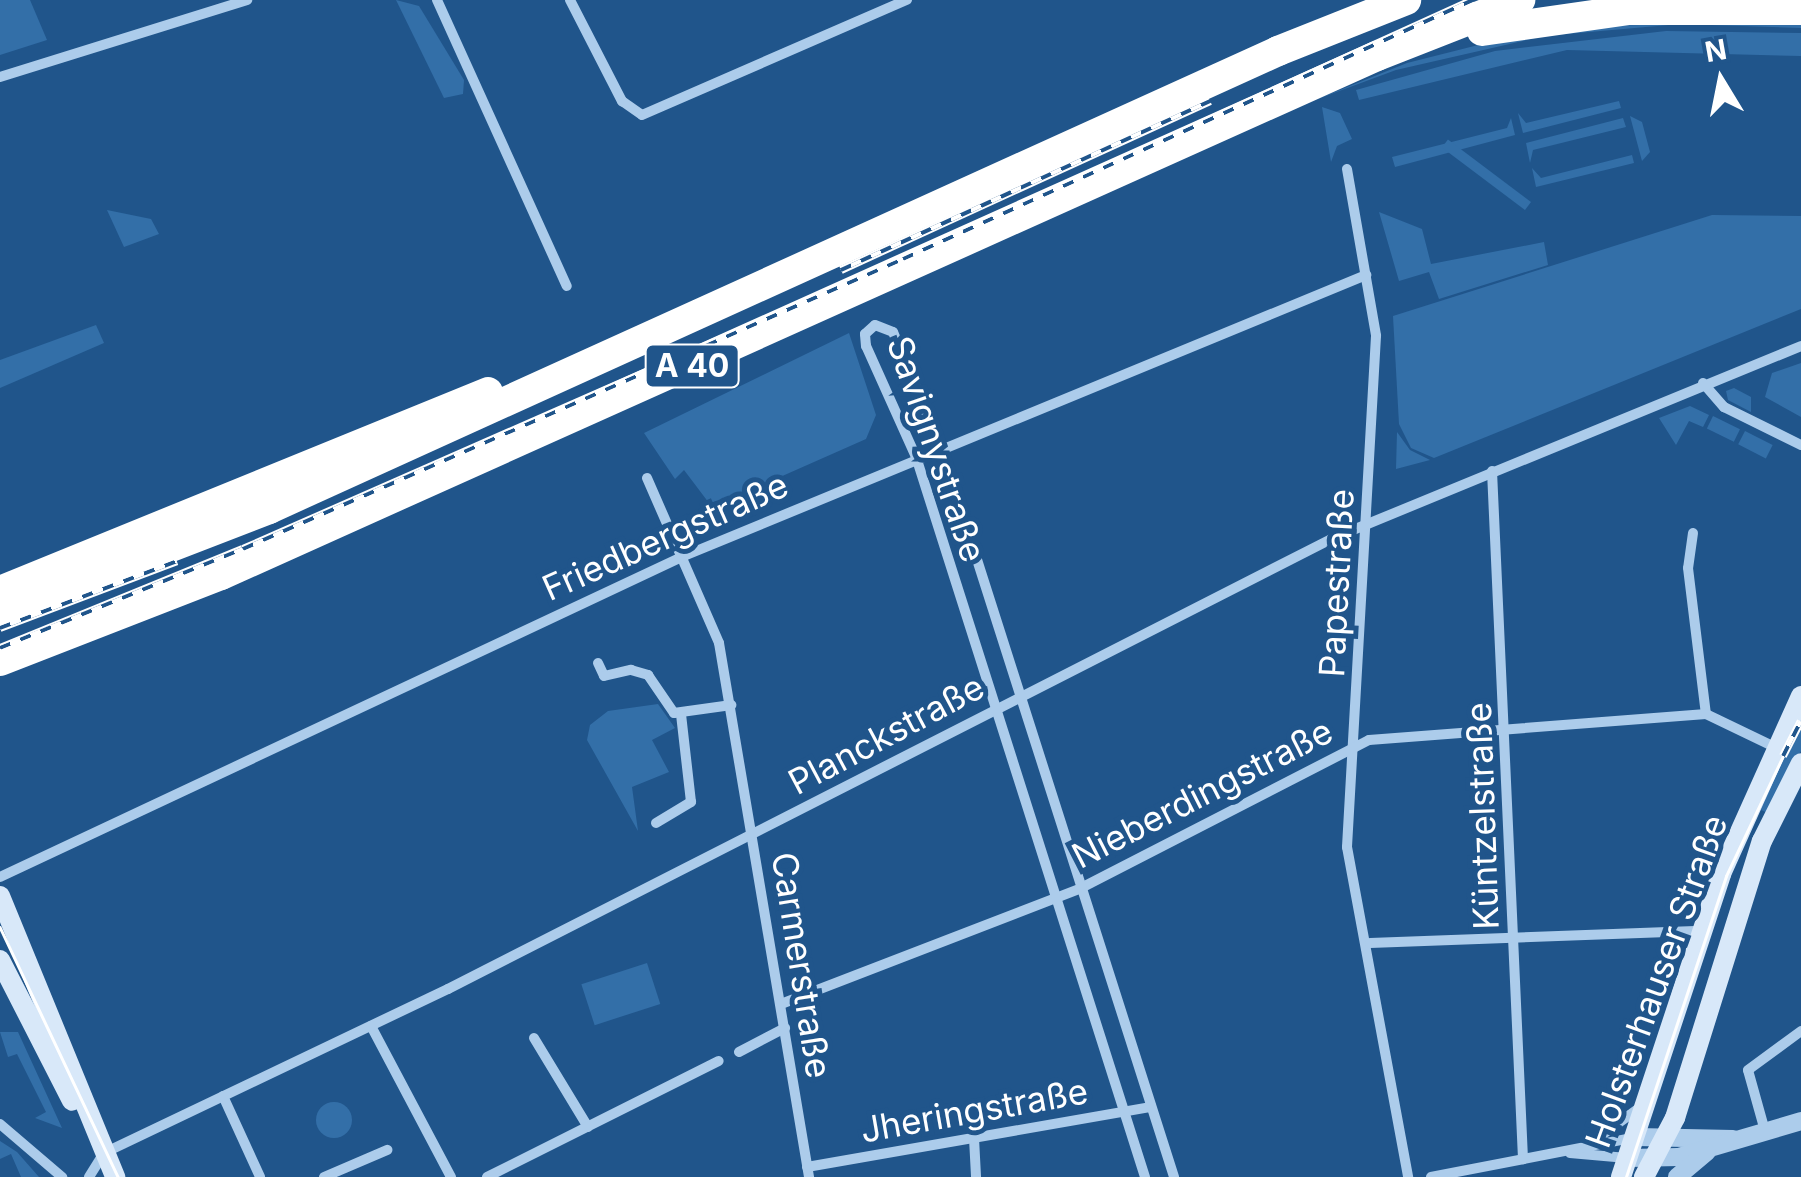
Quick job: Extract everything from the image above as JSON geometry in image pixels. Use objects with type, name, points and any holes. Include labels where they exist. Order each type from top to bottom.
[{"type":"highway","points":[[1278,50],[1370,0]]},
{"type":"highway","name":"A 40","points":[[0,614],[268,509],[634,346],[1278,50],[1406,0]]},
{"type":"highway","name":"A 40","points":[[0,661],[221,575],[1377,56],[1520,0]]},
{"type":"highway","points":[[1377,56],[1558,16],[1676,8],[1801,10]]},
{"type":"highway","points":[[0,683],[572,439],[669,392],[751,340]]},
{"type":"highway","points":[[0,590],[240,497],[432,412],[554,367],[634,346]]},
{"type":"main road","name":"Holsterhauser Straße","points":[[1625,1167],[1649,1104],[1702,931],[1801,696]]},
{"type":"main road","name":"Holsterhauser Straße","points":[[1644,1177],[1669,1135],[1740,899],[1800,766]]},
{"type":"main road","points":[[0,896],[115,1177]]},
{"type":"main road","points":[[0,960],[104,1153]]},
{"type":"street","points":[[0,77],[247,0]]},
{"type":"street","points":[[438,0],[567,286]]},
{"type":"street","points":[[570,0],[622,101],[642,115],[907,0]]},
{"type":"street","name":"Papestraße","points":[[1347,169],[1376,336],[1369,522],[1347,847],[1370,943],[1408,1177]]},
{"type":"street","name":"Friedbergstraße","points":[[0,877],[684,556],[940,446],[1366,274]]},
{"type":"street","name":"Savignystraße","points":[[1145,1177],[916,456],[864,340],[875,325],[893,332],[940,446],[1174,1177]]},
{"type":"street","name":"Planckstraße","points":[[104,1153],[754,836],[996,706],[1369,522],[1801,346]]},
{"type":"street","points":[[1703,383],[1724,408],[1801,445]]},
{"type":"street","name":"Küntzelstraße","points":[[1492,471],[1522,1159]]},
{"type":"street","name":"Carmerstraße","points":[[646,478],[684,556],[719,643],[782,1004],[806,1174]]},
{"type":"street","points":[[1693,533],[1688,568],[1706,714]]},
{"type":"street","points":[[598,663],[604,676],[631,670],[648,675],[669,710],[681,714],[731,704]]},
{"type":"street","points":[[656,822],[691,802],[681,714]]},
{"type":"street","name":"Nieberdingstraße","points":[[782,1004],[1081,888],[1354,744],[1706,714],[1778,748]]},
{"type":"street","points":[[1370,943],[1514,934],[1702,931]]},
{"type":"street","points":[[371,1026],[450,1177]]},
{"type":"street","points":[[738,1052],[785,1028]]},
{"type":"street","points":[[1765,1131],[1748,1070],[1801,1032]]},
{"type":"street","points":[[534,1038],[588,1127]]},
{"type":"street","points":[[488,1177],[718,1061]]},
{"type":"street","points":[[223,1096],[260,1177]]},
{"type":"street","points":[[1587,1146],[1618,1118],[1649,1104]]},
{"type":"street","name":"Jheringstraße","points":[[806,1174],[1150,1106]]},
{"type":"street","points":[[1569,1153],[1625,1167],[1656,1157],[1708,1150],[1734,1139],[1801,1122]]},
{"type":"street","points":[[0,1124],[62,1177]]},
{"type":"street","points":[[1431,1177],[1637,1137],[1734,1139]]},
{"type":"street","points":[[974,1138],[976,1177]]},
{"type":"street","points":[[324,1177],[387,1150]]},
{"type":"street","points":[[1677,1177],[1708,1150]]},
{"type":"street","points":[[89,1177],[104,1153]]},
{"type":"shaded area","points":[[0,0],[30,0],[47,40],[0,55]]},
{"type":"shaded area","points":[[396,0],[419,6],[464,80],[463,94],[444,98]]},
{"type":"shaded area","points":[[1801,22],[1801,28],[1685,24]]},
{"type":"shaded area","points":[[1677,24],[1544,36],[1396,70],[1315,100],[1407,63],[1506,38],[1585,26]]},
{"type":"shaded area","points":[[1666,31],[1801,33],[1801,56],[1567,50],[1359,100],[1356,90],[1495,51]]},
{"type":"shaded area","points":[[1619,101],[1621,108],[1523,133],[1518,113],[1526,123]]},
{"type":"shaded area","points":[[1322,107],[1340,113],[1352,139],[1337,146],[1331,162]]},
{"type":"shaded area","points":[[1630,116],[1642,122],[1650,152],[1642,161]]},
{"type":"shaded area","points":[[1511,118],[1515,135],[1395,167],[1392,157],[1507,128]]},
{"type":"shaded area","points":[[1623,118],[1626,127],[1533,150],[1530,163],[1526,143]]},
{"type":"shaded area","points":[[1448,139],[1531,202],[1525,210],[1442,147]]},
{"type":"shaded area","points":[[1632,155],[1634,163],[1536,187],[1532,168],[1541,178]]},
{"type":"shaded area","points":[[107,210],[151,219],[159,234],[124,247]]},
{"type":"shaded area","points":[[1379,212],[1422,229],[1431,264],[1544,242],[1548,265],[1439,299],[1429,272],[1399,281]]},
{"type":"shaded area","points":[[1712,215],[1801,216],[1801,309],[1434,458],[1411,448],[1399,424],[1393,316]]},
{"type":"shaded area","points":[[96,325],[104,343],[0,388],[0,360]]},
{"type":"shaded area","points":[[849,333],[876,415],[866,439],[712,507],[684,470],[675,479],[644,433]]},
{"type":"shaded area","points":[[1801,363],[1801,417],[1765,397],[1772,373]]},
{"type":"shaded area","points":[[1734,388],[1751,397],[1751,412],[1728,400],[1726,391]]},
{"type":"shaded area","points":[[1690,406],[1709,415],[1703,427],[1689,421],[1676,445],[1659,418]]},
{"type":"shaded area","points":[[1713,416],[1740,429],[1734,442],[1707,429]]},
{"type":"shaded area","points":[[1745,431],[1773,445],[1766,458],[1738,444]]},
{"type":"shaded area","points":[[1397,432],[1410,450],[1430,460],[1396,469]]},
{"type":"shaded area","points":[[658,704],[675,728],[652,740],[669,772],[632,787],[638,831],[587,740],[590,725],[608,711]]},
{"type":"shaded area","points":[[1801,713],[1801,751],[1768,813],[1761,810]]},
{"type":"shaded area","points":[[647,963],[660,1004],[595,1025],[581,984]]},
{"type":"shaded area","points":[[0,1032],[18,1032],[62,1128],[35,1118],[46,1112],[17,1054],[8,1057]]},
{"type":"shaded area","points":[[334,1102],[347,1107],[352,1120],[347,1133],[334,1138],[321,1133],[316,1120],[321,1107]]},
{"type":"shaded area","points":[[0,1141],[17,1152],[39,1177],[21,1177],[11,1154],[0,1159]]},
{"type":"tram line","points":[[1626,1177],[1726,876],[1783,756]]},
{"type":"tram line","points":[[0,927],[118,1177]]},
{"type":"railway","points":[[0,648],[243,549],[903,259],[1473,0]]},
{"type":"railway","points":[[841,270],[1210,101]]},
{"type":"railway","points":[[0,628],[177,561]]},
{"type":"railway","points":[[1783,756],[1801,721]]}]
